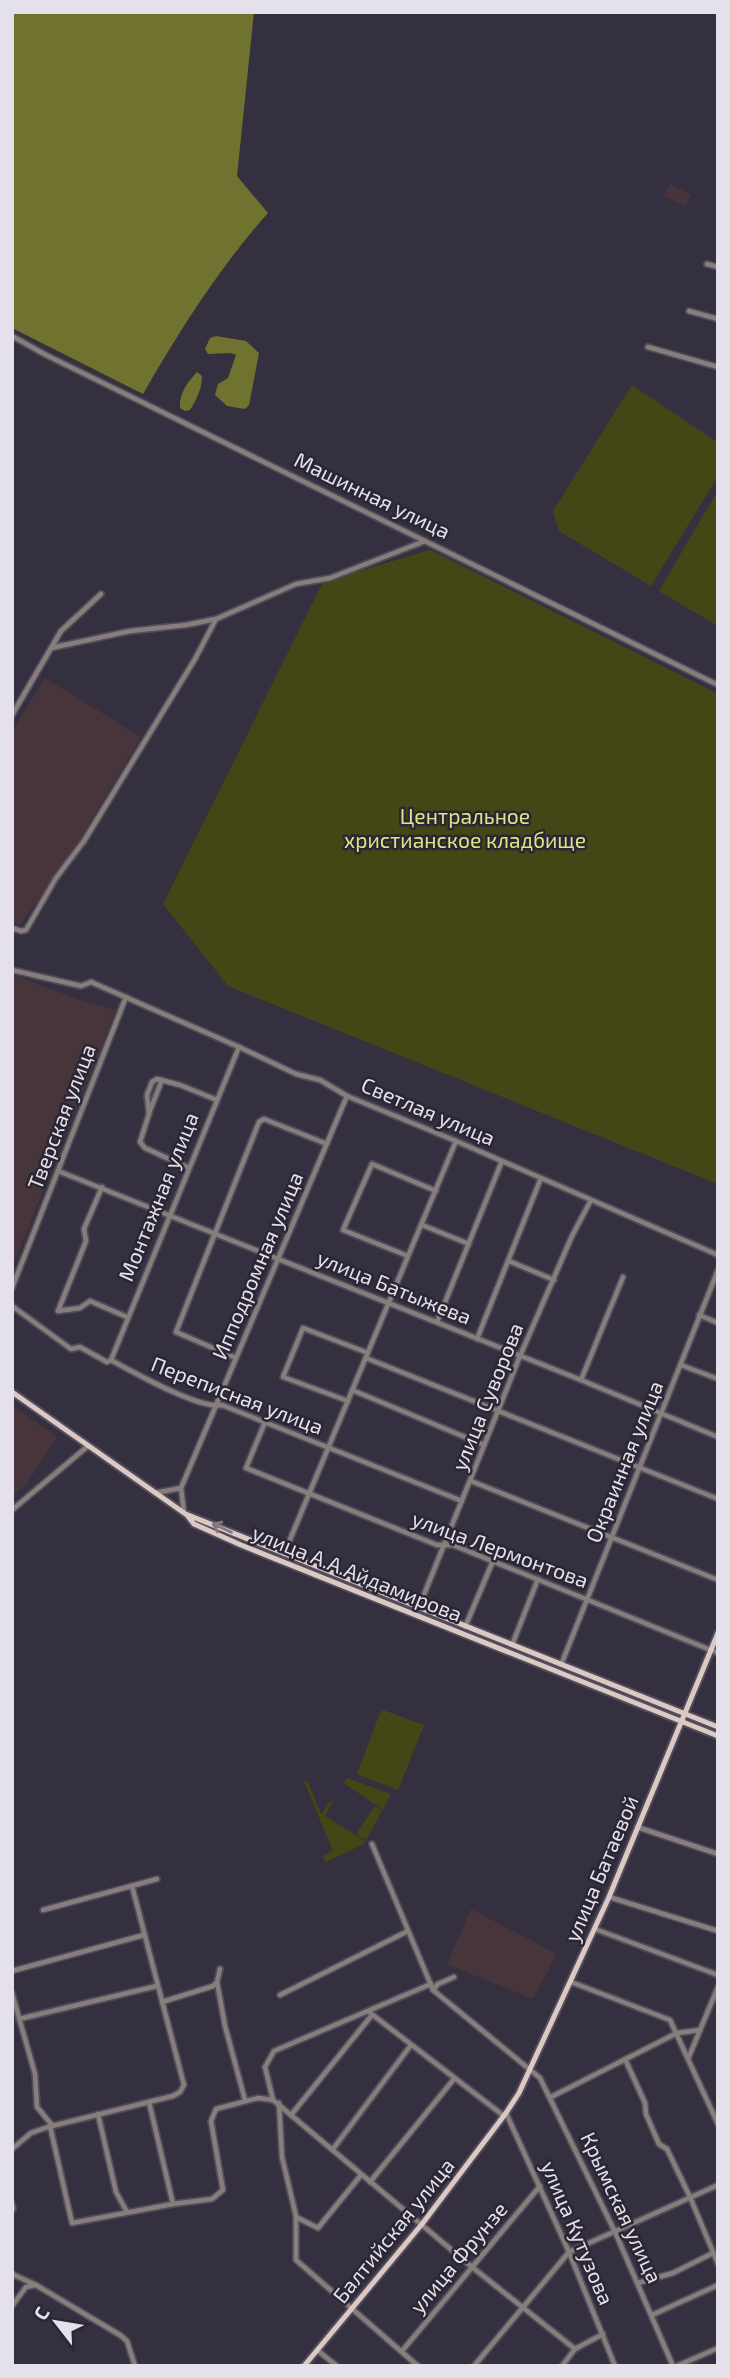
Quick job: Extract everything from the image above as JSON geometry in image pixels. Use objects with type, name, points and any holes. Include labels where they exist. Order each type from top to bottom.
[{"type":"main road","name":"улица А.А.Айдамирова","points":[[12,1392],[186,1514],[194,1524],[718,1736]]},
{"type":"main road","name":"улица А.А.Айдамирова","points":[[186,1514],[718,1727]]},
{"type":"main road","points":[[194,1524],[198,1517]]},
{"type":"main road","name":"улица Батаевой","points":[[505,2115],[530,2070],[609,1898],[718,1633]]},
{"type":"main road","name":"Балтийская улица","points":[[304,2366],[422,2224],[505,2115]]},
{"type":"street","points":[[707,264],[718,267]]},
{"type":"street","points":[[689,311],[718,319]]},
{"type":"street","name":"Машинная улица","points":[[12,336],[718,685]]},
{"type":"street","points":[[648,347],[718,367]]},
{"type":"street","points":[[51,648],[130,631],[186,625],[216,618],[296,584],[330,578],[425,540]]},
{"type":"street","points":[[12,715],[61,631],[101,594]]},
{"type":"street","points":[[12,928],[26,930],[56,878],[84,841],[112,796],[195,659],[216,618]]},
{"type":"street","name":"Светлая улица","points":[[12,970],[81,986],[91,982],[296,1074],[333,1086],[347,1096],[718,1255]]},
{"type":"street","name":"Тверская улица","points":[[12,1288],[126,997]]},
{"type":"street","name":"Монтажная улица","points":[[111,1360],[239,1047]]},
{"type":"street","points":[[189,1168],[145,1148],[140,1142],[149,1114],[147,1095],[152,1082],[162,1080],[217,1100]]},
{"type":"street","name":"Ипподромная улица","points":[[181,1488],[347,1096]]},
{"type":"street","points":[[236,1358],[176,1332],[261,1120],[327,1144]]},
{"type":"street","points":[[284,1554],[456,1141]]},
{"type":"street","points":[[437,1322],[502,1161]]},
{"type":"street","points":[[408,1256],[343,1230],[372,1164],[436,1191]]},
{"type":"street","name":"улица Батыжева","points":[[58,1171],[718,1437]]},
{"type":"street","points":[[477,1339],[541,1178]]},
{"type":"street","points":[[102,1187],[84,1229],[86,1241],[58,1311],[80,1308],[90,1301],[127,1317]]},
{"type":"street","name":"улица Суворова","points":[[418,1608],[520,1356],[572,1236],[591,1200]]},
{"type":"street","points":[[422,1225],[469,1244]]},
{"type":"street","points":[[509,1261],[554,1280]]},
{"type":"street","name":"Окраинная улица","points":[[561,1665],[718,1270]]},
{"type":"street","points":[[581,1380],[624,1277]]},
{"type":"street","name":"Переписная улица","points":[[12,1306],[71,1349],[80,1347],[107,1362],[111,1360],[212,1407],[222,1405],[462,1501]]},
{"type":"street","points":[[699,1315],[718,1323]]},
{"type":"street","points":[[348,1401],[283,1377],[303,1328],[498,1412],[718,1499]]},
{"type":"street","points":[[681,1365],[718,1379]]},
{"type":"street","points":[[352,1390],[484,1445]]},
{"type":"street","name":"улица Лермонтова","points":[[265,1422],[246,1468],[437,1545],[453,1545],[718,1653]]},
{"type":"street","points":[[12,1510],[88,1446]]},
{"type":"street","points":[[471,1481],[718,1580]]},
{"type":"street","points":[[155,1493],[181,1488],[186,1514]]},
{"type":"street","points":[[466,1627],[493,1561]]},
{"type":"street","points":[[512,1646],[538,1579]]},
{"type":"street","points":[[636,1827],[718,1854]]},
{"type":"street","points":[[372,1844],[432,1987]]},
{"type":"street","points":[[43,1910],[158,1879]]},
{"type":"street","points":[[12,2149],[31,2133],[173,2096],[180,2092],[184,2085],[132,1886]]},
{"type":"street","points":[[609,1898],[718,1931]]},
{"type":"street","points":[[595,1929],[718,1975]]},
{"type":"street","points":[[280,1995],[408,1931]]},
{"type":"street","points":[[12,1971],[144,1935]]},
{"type":"street","points":[[220,1969],[218,1982],[225,2026],[243,2101]]},
{"type":"street","points":[[273,2100],[265,2067],[274,2051],[454,1977]]},
{"type":"street","points":[[161,2002],[213,1986],[218,1982]]},
{"type":"street","points":[[571,1982],[672,2022],[718,2124]]},
{"type":"street","points":[[19,2019],[157,1986]]},
{"type":"street","name":"Крымская улица","points":[[432,1987],[540,2078],[675,2366]]},
{"type":"street","points":[[688,2060],[718,1987]]},
{"type":"street","points":[[12,1993],[35,2074],[37,2107],[51,2126],[72,2223],[212,2199],[221,2194],[223,2185],[212,2114],[216,2109],[243,2101],[265,2098],[273,2100],[472,2267],[575,2349]]},
{"type":"street","points":[[371,2013],[454,2079],[505,2115]]},
{"type":"street","points":[[291,2115],[371,2013]]},
{"type":"street","points":[[551,2098],[677,2033],[700,2030]]},
{"type":"street","points":[[333,2149],[411,2045]]},
{"type":"street","points":[[625,2059],[645,2103],[646,2115],[659,2144],[667,2149],[718,2264]]},
{"type":"street","points":[[370,2182],[454,2079]]},
{"type":"street","points":[[149,2102],[173,2204]]},
{"type":"street","points":[[279,2103],[282,2157],[296,2217],[296,2260],[418,2366]]},
{"type":"street","points":[[98,2114],[116,2192],[127,2212]]},
{"type":"street","name":"улица Кутузова","points":[[505,2115],[569,2252],[615,2366]]},
{"type":"street","points":[[296,2217],[318,2228],[361,2175]]},
{"type":"street","points":[[474,2366],[569,2252],[718,2185]]},
{"type":"street","name":"улица Фрунзе","points":[[402,2351],[540,2186]]},
{"type":"street","points":[[638,2283],[673,2273],[713,2253]]},
{"type":"street","points":[[12,2274],[36,2285],[120,2335],[127,2341],[135,2366]]},
{"type":"street","points":[[12,2306],[26,2287],[36,2285]]},
{"type":"street","points":[[652,2315],[718,2285]]},
{"type":"street","points":[[562,2366],[575,2349],[603,2334]]},
{"type":"street","points":[[675,2366],[718,2348]]},
{"type":"street","points":[[317,2350],[337,2366]]},
{"type":"shaded area","points":[[670,184],[691,195],[685,207],[664,195]]},
{"type":"shaded area","points":[[45,678],[141,737],[75,848],[20,925],[12,922],[12,731]]},
{"type":"shaded area","points":[[12,974],[77,999],[116,1010],[12,1268]]},
{"type":"shaded area","points":[[12,1405],[57,1437],[26,1485],[12,1496]]},
{"type":"shaded area","points":[[471,1909],[557,1954],[533,1999],[447,1964]]},
{"type":"green space","points":[[12,12],[254,12],[237,176],[268,213],[233,255],[201,300],[143,394],[12,328]]},
{"type":"green space","points":[[216,336],[246,341],[259,353],[249,405],[245,409],[227,406],[215,395],[218,384],[228,378],[236,355],[208,354],[205,349],[210,338]]},
{"type":"green space","points":[[197,372],[202,376],[200,389],[190,410],[185,411],[180,408],[182,393]]},
{"type":"green space","points":[[632,385],[718,443],[718,476],[651,586],[559,531],[553,511]]},
{"type":"green space","points":[[718,490],[718,626],[659,591]]},
{"type":"green space","name":"Центральное христианское кладбище","points":[[430,550],[718,694],[718,1184],[228,986],[163,904],[323,582]]},
{"type":"green space","points":[[383,1710],[424,1725],[398,1790],[357,1774]]},
{"type":"green space","points":[[347,1778],[391,1794],[383,1810],[344,1783]]},
{"type":"green space","points":[[304,1781],[308,1782],[321,1814],[331,1801],[333,1802],[325,1816],[365,1841],[364,1844],[326,1862],[323,1856],[333,1851]]},
{"type":"green space","points":[[375,1806],[382,1811],[366,1840],[356,1834]]}]
